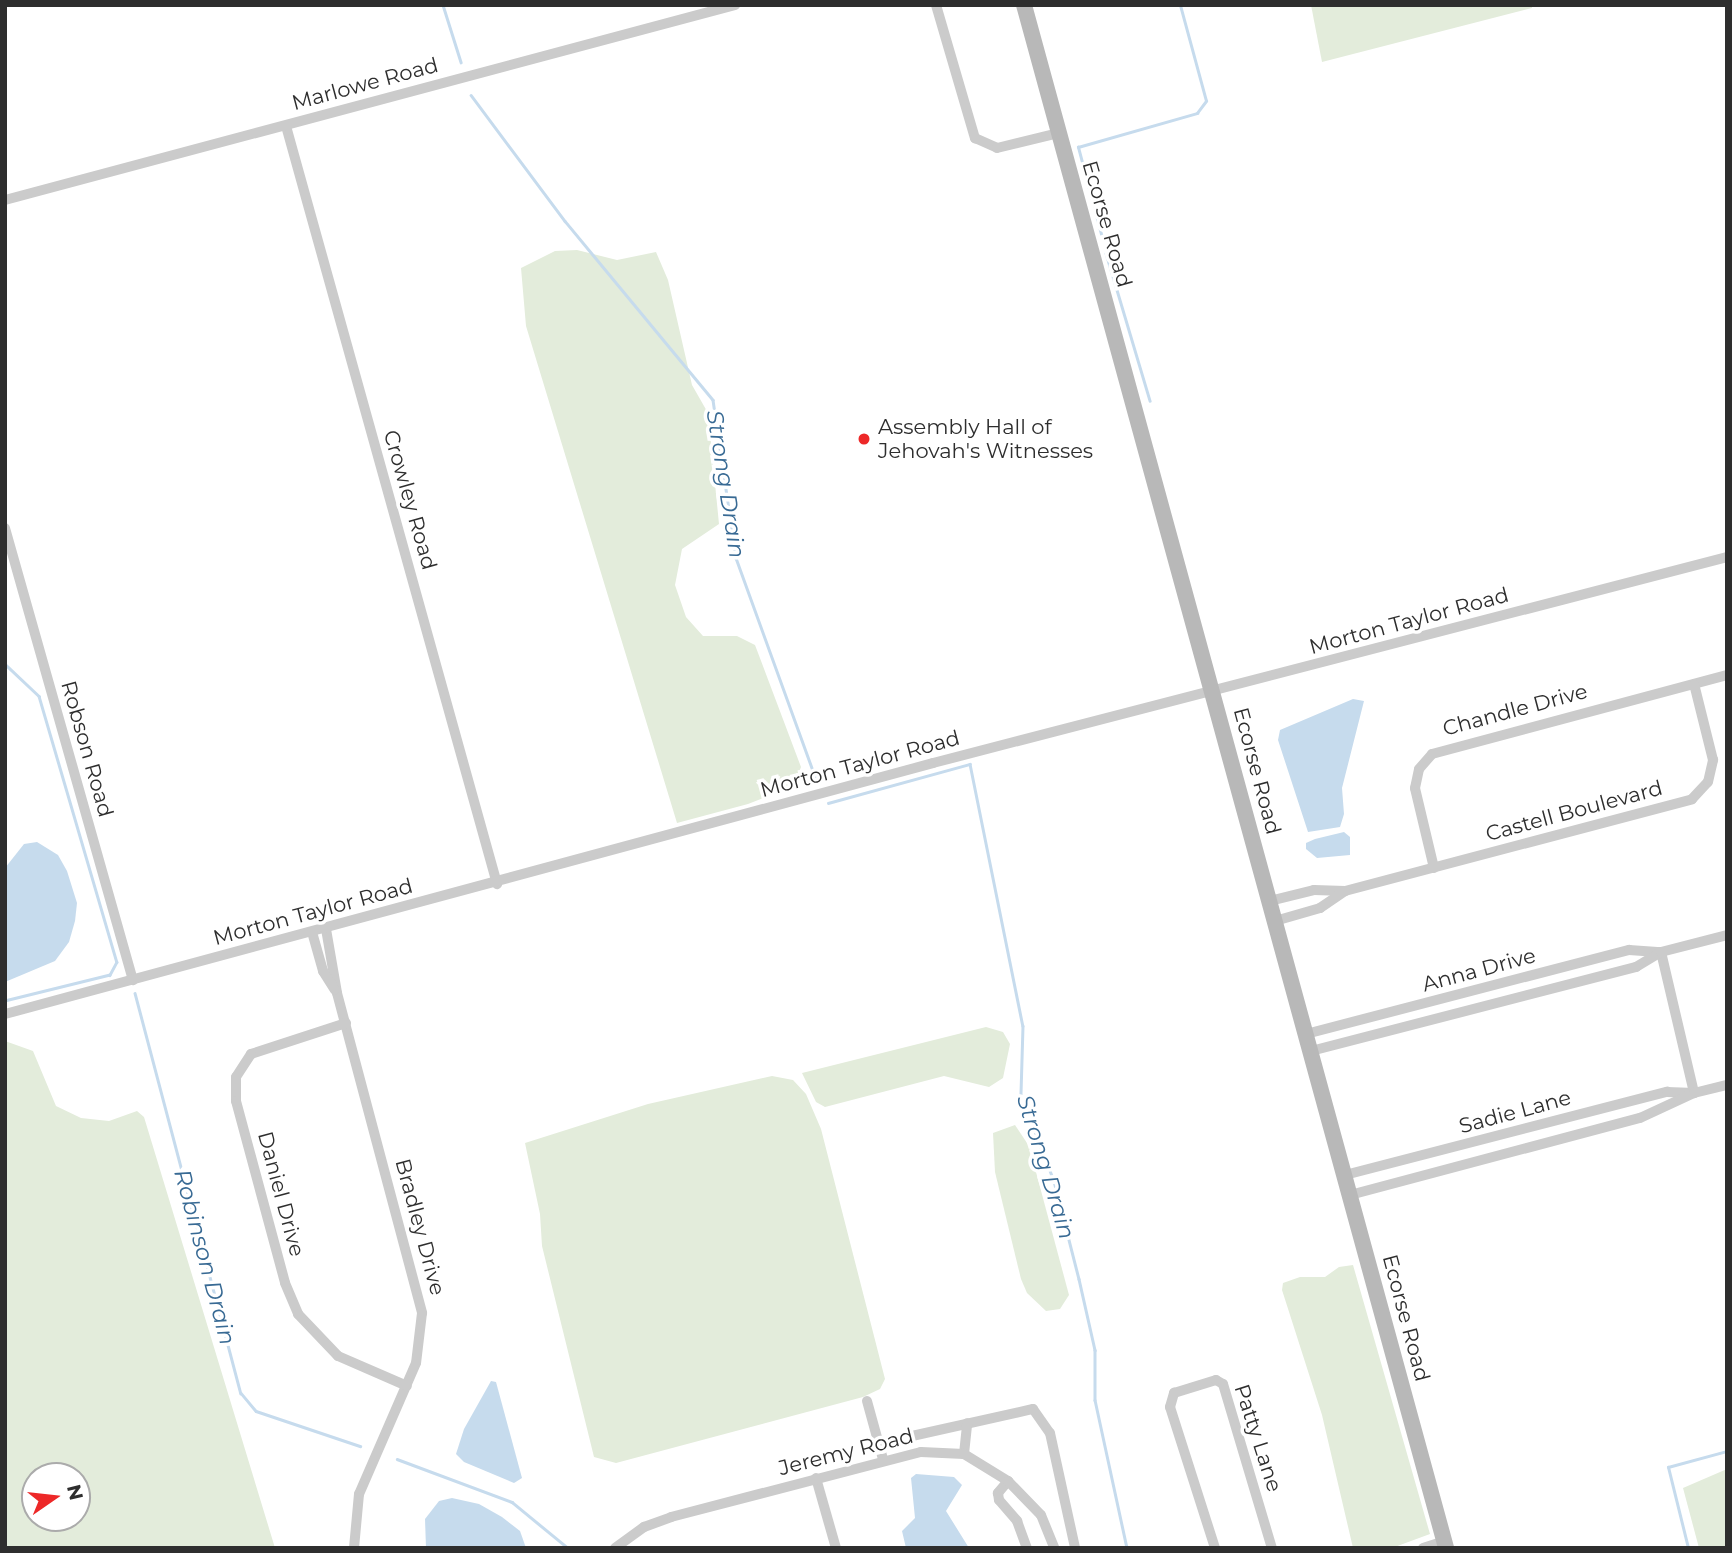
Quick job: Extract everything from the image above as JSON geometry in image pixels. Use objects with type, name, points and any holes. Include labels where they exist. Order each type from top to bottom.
[{"type":"main road","name":"Ecorse Road","points":[[1024,5],[1445,1544]]},
{"type":"street","name":"Marlowe Road","points":[[5,200],[735,5]]},
{"type":"street","points":[[936,5],[975,138],[998,148],[1059,133]]},
{"type":"street","name":"Crowley Road","points":[[286,126],[496,884]]},
{"type":"street","name":"Robson Road","points":[[5,528],[133,980]]},
{"type":"street","name":"Morton Taylor Road","points":[[5,1014],[496,884],[946,760],[1727,557]]},
{"type":"street","name":"Chandle Drive","points":[[1434,868],[1415,788],[1419,769],[1432,754],[1727,676]]},
{"type":"street","name":"Castell Boulevard","points":[[1270,901],[1314,890],[1345,891],[1699,795],[1711,775],[1713,760],[1694,684]]},
{"type":"street","name":"Castell Boulevard","points":[[1275,921],[1320,908],[1345,891]]},
{"type":"street","name":"Bradley Drive","points":[[326,929],[337,993],[421,1302],[421,1346],[407,1386],[359,1494],[354,1548]]},
{"type":"street","name":"Bradley Drive","points":[[312,932],[323,971],[337,993]]},
{"type":"street","name":"Anna Drive","points":[[1311,1051],[1636,967],[1661,952],[1727,935]]},
{"type":"street","name":"Anna Drive","points":[[1306,1034],[1629,950],[1661,952]]},
{"type":"street","points":[[1661,952],[1694,1093]]},
{"type":"street","name":"Daniel Drive","points":[[346,1023],[251,1054],[236,1077],[236,1101],[285,1283],[298,1314],[338,1356],[407,1386]]},
{"type":"street","name":"Sadie Lane","points":[[1350,1195],[1640,1118],[1694,1093],[1727,1085]]},
{"type":"street","name":"Sadie Lane","points":[[1345,1175],[1667,1092],[1694,1093]]},
{"type":"street","name":"Patty Lane","points":[[1215,1548],[1170,1403],[1174,1393],[1216,1380],[1223,1384],[1272,1548]]},
{"type":"street","points":[[867,1401],[883,1459]]},
{"type":"street","points":[[912,1436],[1026,1409],[1041,1415],[1050,1433],[1075,1548]]},
{"type":"street","points":[[964,1454],[967,1423]]},
{"type":"street","name":"Jeremy Road","points":[[615,1548],[644,1527],[671,1517],[883,1459],[921,1452],[964,1454],[1008,1481],[1041,1515],[1054,1548]]},
{"type":"street","points":[[816,1478],[835,1548]]},
{"type":"street","points":[[1008,1481],[998,1493],[999,1500],[1017,1521],[1027,1548]]},
{"type":"street","points":[[1423,1548],[1445,1544]]},
{"type":"green space","points":[[1311,5],[1532,5],[1532,8],[1322,62]]},
{"type":"green space","points":[[577,250],[617,260],[656,252],[668,280],[692,385],[708,413],[719,524],[682,549],[675,585],[686,617],[703,636],[737,636],[755,645],[801,767],[794,786],[748,804],[677,823],[526,326],[521,268],[555,251]]},
{"type":"green space","points":[[986,1027],[1003,1032],[1010,1044],[1003,1078],[989,1087],[944,1076],[825,1107],[816,1102],[802,1073]]},
{"type":"green space","points":[[5,1041],[33,1051],[56,1106],[81,1118],[109,1121],[137,1111],[144,1117],[275,1548],[5,1548]]},
{"type":"green space","points":[[772,1076],[793,1080],[806,1094],[821,1129],[885,1379],[880,1389],[863,1397],[616,1463],[594,1457],[542,1246],[540,1214],[525,1143],[648,1104]]},
{"type":"green space","points":[[1015,1125],[1029,1146],[1069,1295],[1060,1309],[1046,1311],[1027,1293],[1021,1279],[995,1172],[993,1133]]},
{"type":"green space","points":[[1353,1265],[1430,1534],[1392,1548],[1353,1548],[1322,1415],[1282,1290],[1283,1283],[1300,1277],[1325,1277],[1339,1267]]},
{"type":"green space","points":[[1727,1469],[1727,1548],[1699,1548],[1683,1488]]},
{"type":"water","points":[[1353,699],[1364,701],[1342,788],[1344,814],[1340,827],[1308,832],[1278,740],[1280,730]]},
{"type":"water","points":[[1344,832],[1350,837],[1350,855],[1317,858],[1306,849],[1306,843]]},
{"type":"water","points":[[37,842],[58,855],[67,871],[77,903],[75,921],[69,942],[55,961],[5,982],[5,868],[24,844]]},
{"type":"water","points":[[491,1381],[496,1382],[522,1478],[514,1483],[464,1462],[456,1454],[464,1429]]},
{"type":"water","points":[[916,1474],[954,1477],[962,1485],[946,1511],[969,1548],[906,1548],[902,1531],[915,1518],[911,1478]]},
{"type":"water","points":[[452,1498],[479,1504],[502,1517],[520,1531],[526,1548],[426,1548],[425,1519],[439,1501]]},
{"type":"waterway","name":"Strong Drain","points":[[443,5],[461,62]]},
{"type":"waterway","points":[[1102,238],[1078,147],[1197,113],[1206,101],[1180,5]]},
{"type":"waterway","name":"Strong Drain","points":[[471,95],[565,221],[713,400],[736,558],[815,776]]},
{"type":"waterway","points":[[1106,253],[1150,401]]},
{"type":"waterway","name":"Robinson Drain","points":[[5,664],[39,696],[117,962],[110,975],[5,1001]]},
{"type":"waterway","name":"Strong Drain","points":[[828,803],[970,764],[1023,1026],[1021,1095],[1054,1181],[1079,1279],[1095,1350],[1095,1400],[1127,1548]]},
{"type":"waterway","name":"Robinson Drain","points":[[135,993],[241,1393],[256,1411],[360,1446]]},
{"type":"waterway","points":[[1688,1548],[1668,1467],[1727,1451]]},
{"type":"waterway","name":"Robinson Drain","points":[[397,1459],[512,1502],[568,1548]]},
{"type":"place","name":"Assembly Hall of Jehovah's Witnesses","points":[[864,439]]}]
